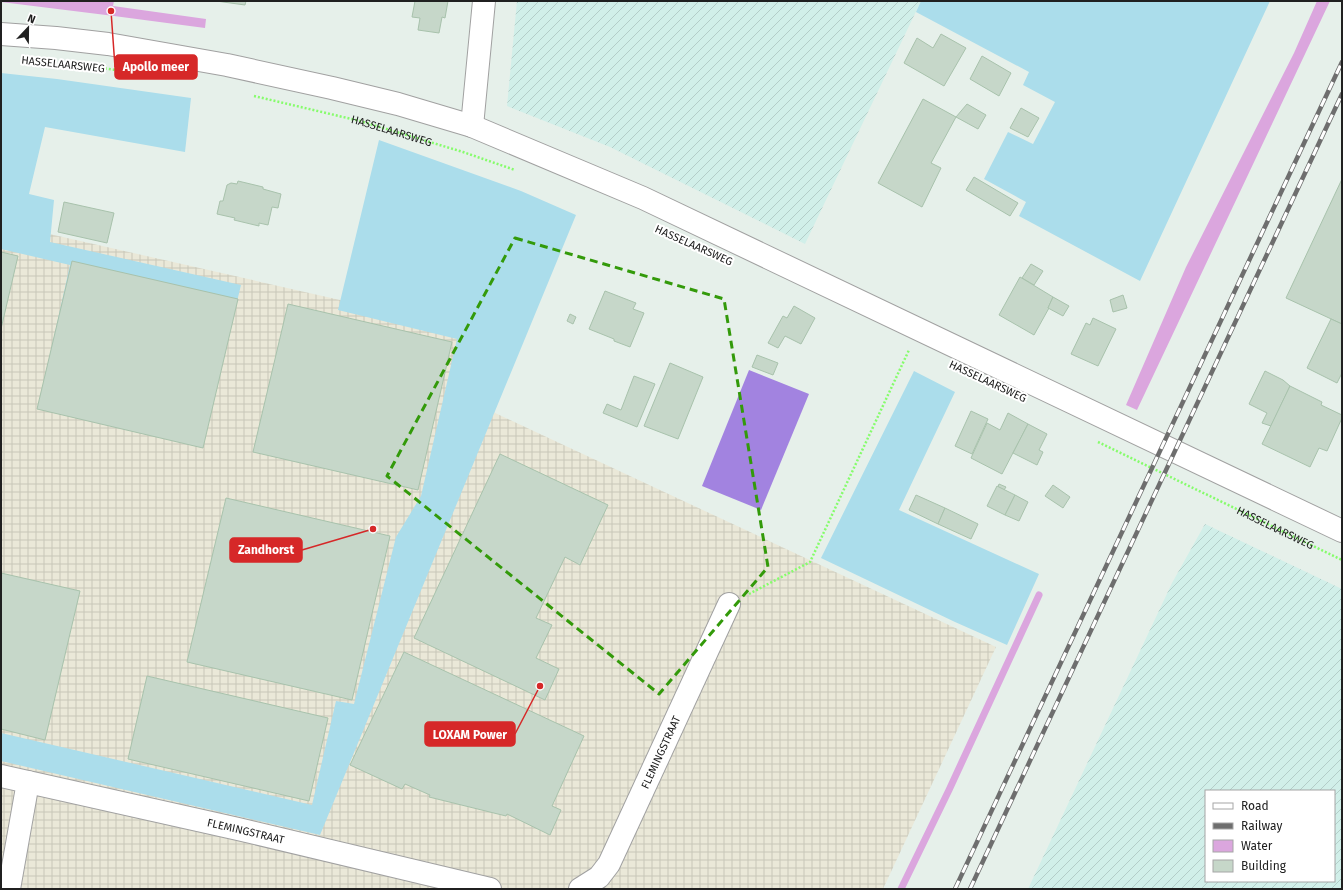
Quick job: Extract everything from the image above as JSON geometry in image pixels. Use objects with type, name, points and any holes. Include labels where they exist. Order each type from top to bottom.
[{"type":"street","points":[[472,126],[484,1]]},
{"type":"street","name":"HASSELAARSWEG","points":[[1,34],[108,44],[220,64],[332,88],[472,126],[643,198],[1342,531]]},
{"type":"street","name":"FLEMINGSTRAAT","points":[[580,889],[599,877],[609,864],[729,604]]},
{"type":"street","name":"FLEMINGSTRAAT","points":[[1,776],[238,829],[490,889]]},
{"type":"street","points":[[9,889],[28,782]]},
{"type":"path","name":"HASSELAARSWEG","points":[[87,66],[125,72]]},
{"type":"path","name":"HASSELAARSWEG","points":[[246,94],[360,121],[463,152],[515,170]]},
{"type":"path","points":[[729,604],[810,562],[918,329]]},
{"type":"path","name":"HASSELAARSWEG","points":[[1095,439],[1106,446],[1342,560]]},
{"type":"highlighted area","points":[[515,238],[724,299],[768,567],[659,694],[387,476]]},
{"type":"shaded area","points":[[517,1],[921,1],[805,244],[610,147],[507,106]]},
{"type":"shaded area","points":[[921,1],[1270,1],[1140,281],[1019,216],[1026,202],[984,179],[1008,132],[1033,144],[1055,102],[1023,85],[1029,72],[916,12]]},
{"type":"shaded area","points":[[1,73],[57,79],[191,98],[185,152],[45,127],[29,194],[54,200],[50,242],[241,285],[202,446],[39,404],[70,265],[1,249]]},
{"type":"shaded area","points":[[379,140],[521,191],[576,215],[320,835],[1,761],[1,733],[312,805],[336,701],[354,704],[396,537],[421,496],[457,339],[338,310]]},
{"type":"shaded area","points":[[1,223],[521,341],[493,412],[996,647],[883,889],[1,889]]},
{"type":"shaded area","points":[[749,370],[809,394],[761,510],[702,486]]},
{"type":"shaded area","points":[[914,371],[955,392],[899,510],[1039,574],[1007,645],[821,558]]},
{"type":"shaded area","points":[[1205,524],[1342,589],[1342,889],[1028,889],[1172,583]]},
{"type":"water","points":[[1,1],[114,1],[113,6],[206,19],[205,28]]},
{"type":"water","points":[[1317,1],[1330,1],[1137,410],[1126,405],[1186,267],[1294,53]]},
{"type":"building","points":[[216,1],[246,1],[245,5]]},
{"type":"building","points":[[415,1],[448,1],[445,18],[442,17],[439,33],[418,30],[420,18],[412,17]]},
{"type":"building","points":[[941,34],[966,48],[944,86],[904,63],[917,38],[933,48]]},
{"type":"building","points":[[982,56],[1011,73],[999,96],[970,79]]},
{"type":"building","points":[[923,99],[956,117],[931,163],[941,168],[922,207],[878,183]]},
{"type":"building","points":[[967,104],[986,115],[978,129],[956,117]]},
{"type":"building","points":[[1021,108],[1039,118],[1028,137],[1010,128]]},
{"type":"building","points":[[974,177],[1018,203],[1010,216],[966,190]]},
{"type":"building","points":[[1342,179],[1342,324],[1286,298]]},
{"type":"building","points":[[238,181],[263,187],[263,189],[281,194],[278,208],[272,207],[268,225],[259,223],[259,226],[217,214],[220,201],[223,201],[227,185],[231,183],[237,184]]},
{"type":"building","points":[[64,202],[114,213],[107,243],[58,232]]},
{"type":"building","points":[[1,252],[18,256],[1,329]]},
{"type":"building","points":[[72,261],[238,299],[203,448],[37,409]]},
{"type":"building","points":[[1031,264],[1043,271],[1034,285],[1022,278]]},
{"type":"building","points":[[1020,277],[1053,297],[1049,308],[1034,335],[999,315]]},
{"type":"building","points":[[605,291],[636,303],[633,309],[644,313],[630,347],[589,329]]},
{"type":"building","points":[[1123,295],[1127,308],[1113,312],[1110,300]]},
{"type":"building","points":[[1053,297],[1069,306],[1063,316],[1048,308]]},
{"type":"building","points":[[288,304],[452,342],[418,490],[253,452]]},
{"type":"building","points":[[794,306],[815,318],[801,344],[785,336],[778,348],[768,343],[783,316],[787,318]]},
{"type":"building","points":[[570,314],[576,317],[573,324],[567,321]]},
{"type":"building","points":[[1093,318],[1116,329],[1098,366],[1071,354],[1086,323],[1090,325]]},
{"type":"building","points":[[1331,319],[1342,324],[1342,373],[1337,383],[1307,368]]},
{"type":"building","points":[[757,355],[778,363],[773,375],[752,367]]},
{"type":"building","points":[[670,363],[703,377],[678,439],[644,426]]},
{"type":"building","points":[[1265,371],[1283,380],[1290,386],[1271,426],[1262,423],[1267,413],[1249,404]]},
{"type":"building","points":[[634,376],[655,384],[637,427],[603,413],[607,404],[621,410]]},
{"type":"building","points":[[1290,386],[1322,402],[1321,405],[1342,415],[1327,451],[1319,448],[1310,467],[1262,444]]},
{"type":"building","points":[[971,411],[988,419],[972,454],[955,446]]},
{"type":"building","points":[[1008,413],[1028,424],[1002,474],[971,458],[987,423],[1000,430]]},
{"type":"building","points":[[1028,424],[1047,434],[1039,450],[1043,452],[1037,465],[1013,453]]},
{"type":"building","points":[[500,454],[608,505],[580,565],[565,557],[536,618],[552,625],[536,658],[559,669],[545,700],[414,638]]},
{"type":"building","points":[[999,484],[1006,487],[1004,490],[998,487]]},
{"type":"building","points":[[1053,485],[1070,497],[1063,508],[1045,496]]},
{"type":"building","points":[[997,486],[1015,495],[1005,515],[987,506]]},
{"type":"building","points":[[916,495],[945,508],[938,524],[909,510]]},
{"type":"building","points":[[1015,495],[1028,502],[1019,521],[1005,515]]},
{"type":"building","points":[[226,498],[390,536],[352,700],[187,662]]},
{"type":"building","points":[[945,508],[978,524],[971,539],[938,524]]},
{"type":"building","points":[[1,573],[80,591],[45,740],[1,729]]},
{"type":"building","points":[[404,652],[584,736],[552,806],[561,810],[550,835],[507,814],[506,816],[429,797],[430,795],[405,784],[402,789],[350,765]]},
{"type":"building","points":[[147,676],[328,718],[309,801],[128,759]]},
{"type":"waterway","points":[[901,889],[949,790],[1039,595]]},
{"type":"railway","points":[[955,889],[1342,62]]},
{"type":"railway","points":[[970,889],[1342,94]]},
{"type":"place","name":"Apollo meer","points":[[111,11]]},
{"type":"place","name":"Zandhorst","points":[[373,529]]},
{"type":"place","name":"LOXAM Power","points":[[540,686]]}]
